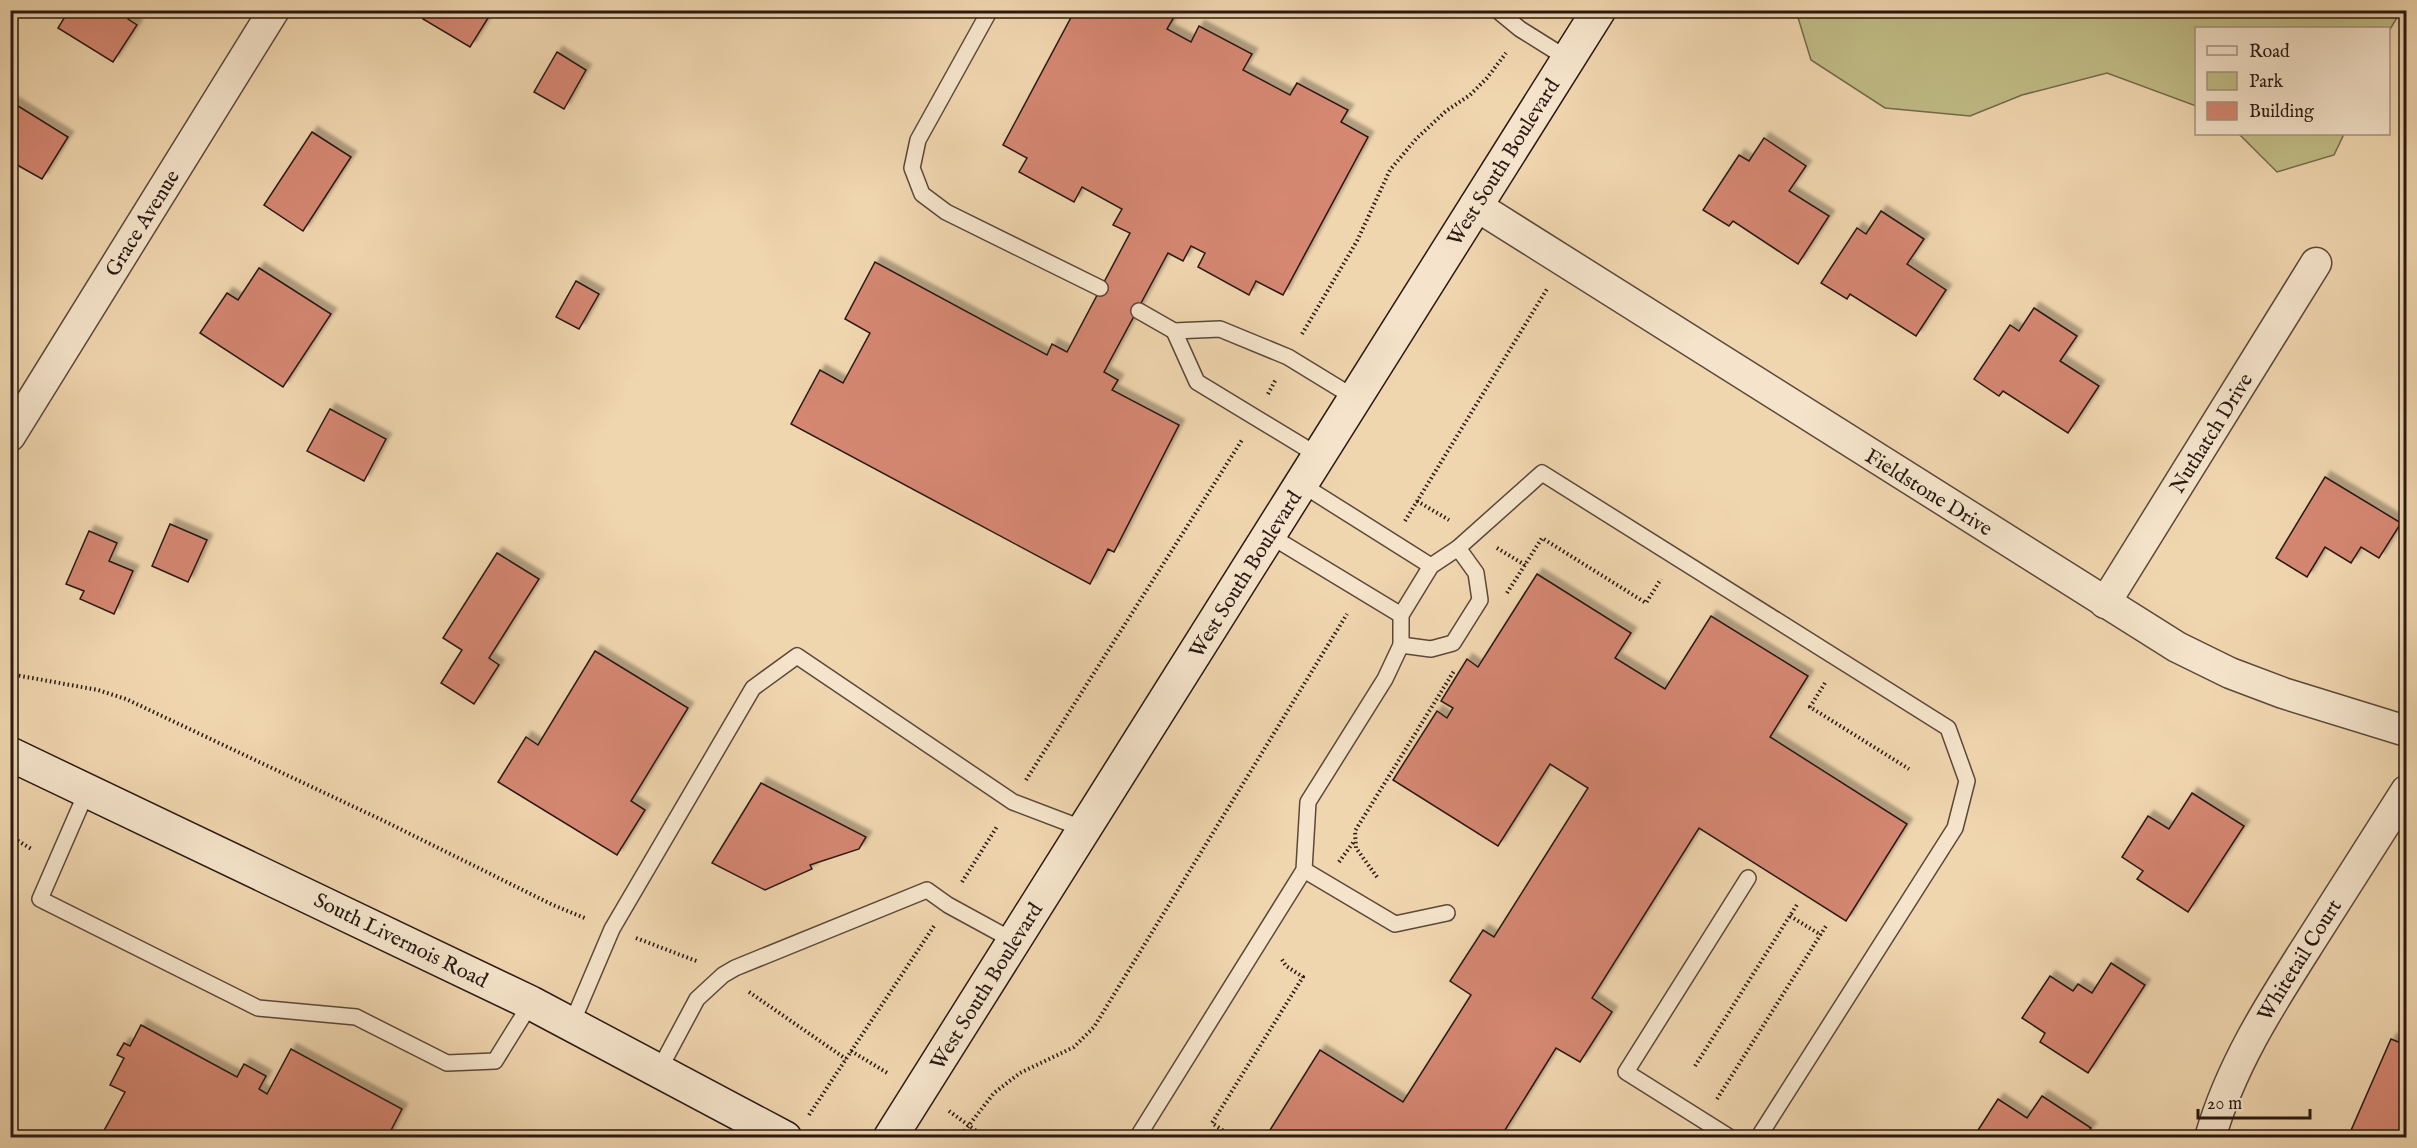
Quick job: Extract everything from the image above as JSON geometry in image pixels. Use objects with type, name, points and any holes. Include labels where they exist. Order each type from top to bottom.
[{"type":"street","name":"Grace Avenue","points":[[10,436],[274,10]]},
{"type":"street","name":"West South Boulevard","points":[[890,1137],[1599,10]]},
{"type":"street","name":"Fieldstone Drive","points":[[1475,205],[2177,647],[2230,673],[2283,693],[2406,731]]},
{"type":"street","name":"Nuthatch Drive","points":[[2105,603],[2316,263]]},
{"type":"street","name":"South Livernois Road","points":[[10,754],[572,1023],[785,1137]]},
{"type":"street","name":"Whitetail Court","points":[[2210,1137],[2218,1110],[2239,1059],[2261,1019],[2406,791]]},
{"type":"lane","points":[[990,10],[918,140],[912,168],[922,194],[946,212],[1100,288]]},
{"type":"lane","points":[[1497,10],[1520,29],[1568,60]]},
{"type":"lane","points":[[1139,311],[1174,331],[1220,329],[1288,357],[1355,398]]},
{"type":"lane","points":[[1174,331],[1197,382],[1319,456]]},
{"type":"lane","points":[[1137,1137],[1304,870],[1308,802],[1385,679],[1401,645],[1401,615],[1431,566],[1458,548],[1542,473],[1948,728],[1967,781],[1955,828],[1758,1137]]},
{"type":"lane","points":[[1301,484],[1431,566]]},
{"type":"lane","points":[[1269,535],[1401,615]]},
{"type":"lane","points":[[1401,645],[1431,649],[1453,643],[1480,600],[1476,573],[1458,548]]},
{"type":"lane","points":[[572,1023],[612,929],[753,688],[797,656],[1013,802],[1084,829]]},
{"type":"lane","points":[[87,790],[40,899],[258,1008],[356,1017],[447,1063],[495,1061],[531,1003]]},
{"type":"lane","points":[[1304,870],[1395,924],[1446,913]]},
{"type":"lane","points":[[1731,1137],[1626,1072],[1748,878]]},
{"type":"lane","points":[[659,1070],[698,999],[723,975],[927,890],[948,905],[1014,941]]},
{"type":"path","points":[[1300,337],[1357,241],[1390,170],[1416,139],[1446,111],[1470,95],[1505,55]]},
{"type":"path","points":[[1392,542],[1551,284]]},
{"type":"path","points":[[1417,501],[1455,524]]},
{"type":"path","points":[[1506,595],[1542,538],[1646,603],[1662,578]]},
{"type":"path","points":[[1492,545],[1525,565]]},
{"type":"path","points":[[959,1137],[994,1093],[1020,1073],[1074,1047],[1094,1027],[1362,590]]},
{"type":"path","points":[[1377,877],[1360,854],[1355,831],[1460,662]]},
{"type":"path","points":[[10,674],[98,690],[126,699],[384,821],[553,905],[702,963]]},
{"type":"path","points":[[1827,680],[1810,707],[1909,769]]},
{"type":"path","points":[[1339,862],[1356,840]]},
{"type":"path","points":[[1695,1066],[1798,903]]},
{"type":"path","points":[[1790,916],[1821,935]]},
{"type":"path","points":[[1715,1102],[1826,926]]},
{"type":"path","points":[[1234,1137],[1212,1123],[1303,977],[1286,966],[1281,961],[1281,956]]},
{"type":"path","points":[[746,990],[846,1059]]},
{"type":"green space","points":[[1796,10],[2401,11],[2390,29],[2390,27],[2195,27],[2195,106],[2107,73],[2022,95],[1970,116],[1885,108],[1811,60]]},
{"type":"green space","points":[[2240,135],[2344,135],[2334,155],[2277,172]]},
{"type":"building","points":[[69,10],[133,10],[128,19],[137,25],[113,62],[58,28]]},
{"type":"building","points":[[428,10],[493,10],[470,47],[423,19]]},
{"type":"building","points":[[1075,10],[1174,10],[1177,12],[1167,29],[1191,42],[1199,26],[1252,54],[1243,70],[1290,95],[1297,83],[1348,110],[1341,122],[1368,137],[1283,295],[1256,281],[1249,295],[1198,267],[1205,253],[1191,246],[1183,261],[1168,253],[1104,372],[1118,380],[1112,390],[1179,425],[1114,552],[1108,549],[1090,584],[791,424],[820,370],[843,383],[870,333],[845,319],[875,262],[1047,355],[1052,344],[1067,352],[1130,233],[1113,225],[1122,209],[1082,187],[1074,202],[1019,172],[1027,158],[1003,145]]},
{"type":"building","points":[[557,52],[586,70],[564,109],[534,92]]},
{"type":"building","points":[[10,101],[68,137],[42,179],[10,161]]},
{"type":"building","points":[[312,132],[351,157],[303,231],[264,205]]},
{"type":"building","points":[[1764,138],[1806,166],[1789,191],[1829,216],[1798,264],[1733,221],[1729,226],[1703,210],[1739,155],[1749,161]]},
{"type":"building","points":[[1881,211],[1924,239],[1907,264],[1946,290],[1916,336],[1850,294],[1847,299],[1821,283],[1857,228],[1866,234]]},
{"type":"building","points":[[259,268],[331,314],[283,387],[200,333],[227,293],[238,300]]},
{"type":"building","points":[[576,281],[599,294],[579,329],[556,317]]},
{"type":"building","points":[[2034,308],[2077,336],[2060,361],[2099,386],[2068,433],[2003,391],[1999,396],[1974,379],[2010,325],[2019,331]]},
{"type":"building","points":[[330,409],[386,439],[364,481],[307,451]]},
{"type":"building","points":[[2325,477],[2401,523],[2379,558],[2361,547],[2351,563],[2325,547],[2307,577],[2276,558]]},
{"type":"building","points":[[170,524],[207,540],[188,582],[152,566]]},
{"type":"building","points":[[89,531],[117,543],[109,561],[133,571],[114,614],[80,599],[84,591],[66,584]]},
{"type":"building","points":[[497,553],[539,579],[489,658],[499,665],[474,704],[441,683],[462,650],[443,638]]},
{"type":"building","points":[[1537,574],[1631,633],[1615,658],[1665,689],[1711,616],[1808,676],[1770,737],[1907,824],[1846,921],[1699,828],[1592,998],[1612,1012],[1580,1062],[1556,1048],[1500,1138],[1265,1138],[1320,1050],[1403,1102],[1471,995],[1450,981],[1483,930],[1494,937],[1588,788],[1550,764],[1498,846],[1393,780],[1437,711],[1447,718],[1453,708],[1441,701],[1467,659],[1478,667]]},
{"type":"building","points":[[595,651],[688,708],[631,801],[645,810],[617,855],[498,782],[526,737],[538,745]]},
{"type":"building","points":[[761,783],[866,837],[859,849],[810,865],[812,869],[765,890],[712,863]]},
{"type":"building","points":[[2192,793],[2244,826],[2188,912],[2137,879],[2143,871],[2122,857],[2148,816],[2169,829]]},
{"type":"building","points":[[2111,963],[2145,985],[2088,1073],[2040,1042],[2045,1033],[2022,1018],[2050,976],[2073,991],[2078,984],[2092,993]]},
{"type":"building","points":[[141,1025],[237,1077],[244,1064],[266,1076],[259,1089],[267,1094],[291,1049],[402,1109],[387,1138],[190,1138],[185,1135],[184,1138],[100,1138],[125,1092],[110,1085],[124,1058],[117,1055],[124,1043],[130,1046]]},
{"type":"building","points":[[2391,1039],[2406,1045],[2406,1122],[2404,1121],[2397,1138],[2355,1138],[2349,1135]]},
{"type":"building","points":[[2042,1096],[2091,1128],[2084,1138],[1973,1138],[1998,1099],[2027,1118]]}]
